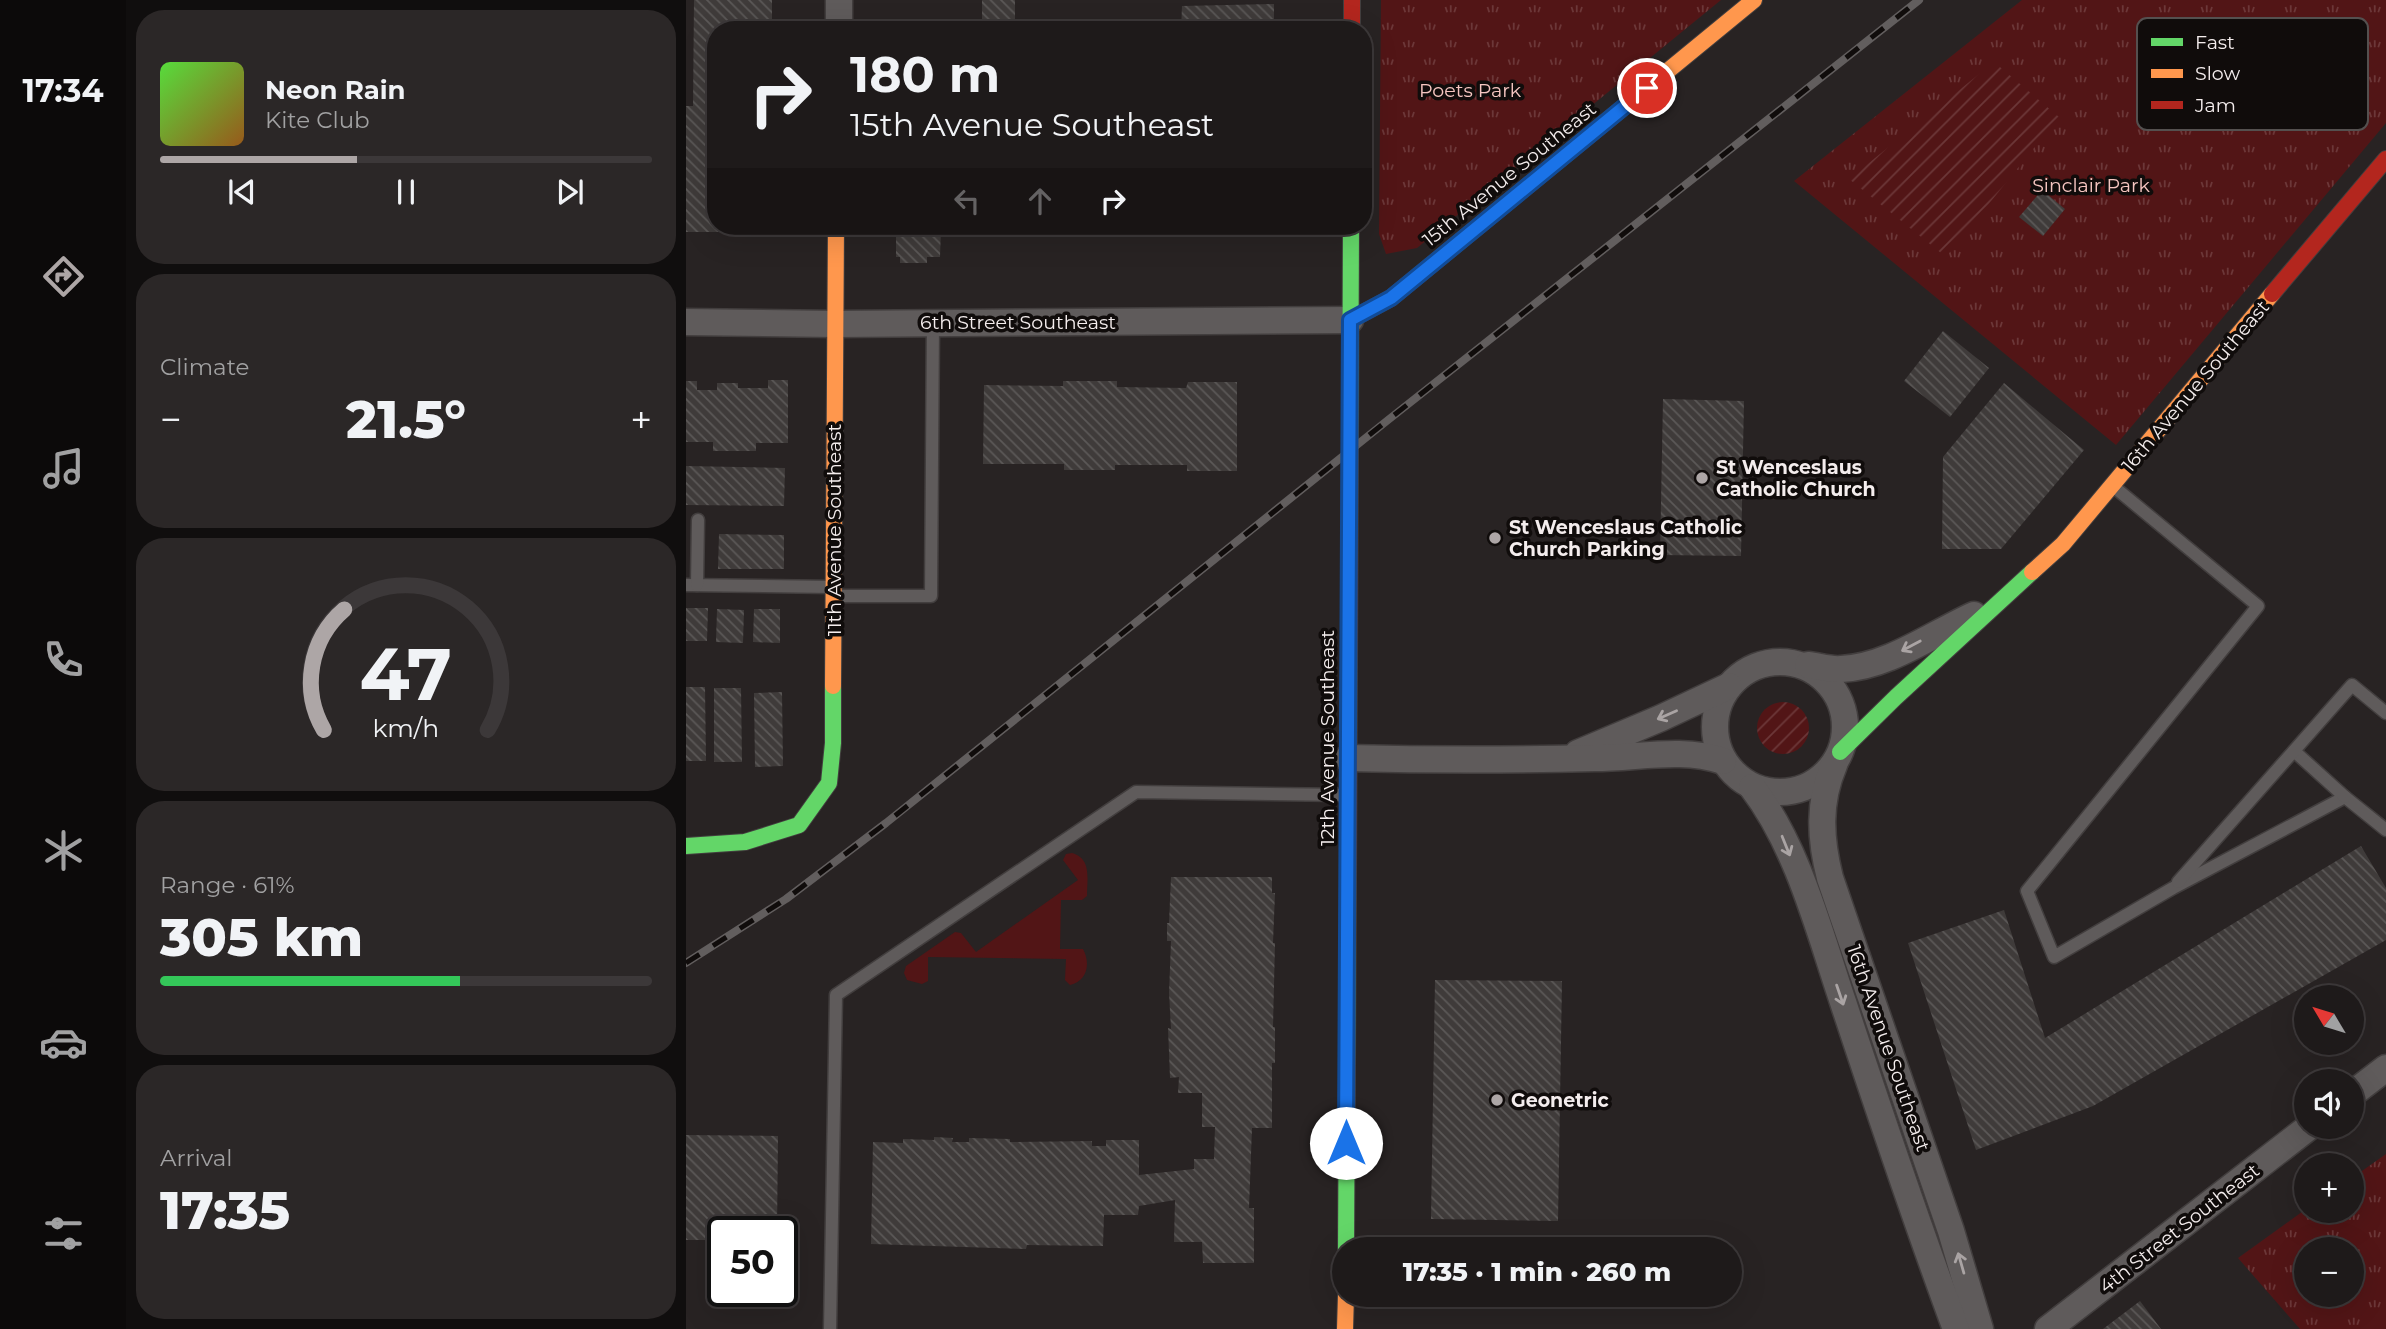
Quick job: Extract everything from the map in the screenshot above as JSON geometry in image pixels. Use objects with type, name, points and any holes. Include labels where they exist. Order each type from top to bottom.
[{"type":"street","points":[[839,0],[839,21]]},
{"type":"street","points":[[1352,0],[1352,21]]},
{"type":"street","name":"15th Avenue Southeast","points":[[1350,320],[1391,298],[1754,0]]},
{"type":"street","name":"16th Avenue Southeast","points":[[1980,1329],[1951,1231],[1825,860],[1822,839],[1826,784],[1837,758],[1896,696],[2063,544],[2386,159]]},
{"type":"street","name":"11th Avenue Southeast","points":[[686,846],[745,842],[799,825],[829,783],[833,743],[836,235]]},
{"type":"street","name":"12th Avenue Southeast","points":[[1346,1237],[1350,235]]},
{"type":"street","name":"6th Street Southeast","points":[[686,322],[835,324],[1350,320]]},
{"type":"street","name":"16th Avenue Southeast","points":[[1789,662],[1838,669],[1860,667],[1894,655],[1995,606]]},
{"type":"street","points":[[1563,759],[1661,718],[1728,685],[1746,670],[1767,662],[1789,662],[1810,668],[1828,682],[1840,701],[1845,722],[1843,744],[1837,758],[1818,781],[1798,790],[1776,793],[1752,787],[1735,777],[1723,761],[1716,743],[1714,723],[1718,703],[1728,685]]},
{"type":"street","points":[[1348,758],[1563,759],[1628,758],[1686,753],[1723,761]]},
{"type":"street","name":"16th Avenue Southeast","points":[[1752,787],[1779,828],[1807,897],[1924,1244],[1956,1329]]},
{"type":"street","points":[[2364,1085],[2386,1068]]},
{"type":"street","name":"4th Street Southeast","points":[[2048,1329],[2294,1139]]},
{"type":"street","points":[[1345,1329],[1346,1307]]},
{"type":"lane","points":[[698,520],[692,585],[931,596],[933,322]]},
{"type":"lane","points":[[2112,485],[2258,606],[2027,891],[2054,957],[2173,888],[2345,797]]},
{"type":"lane","points":[[2173,888],[2352,685],[2386,713]]},
{"type":"lane","points":[[2294,751],[2386,830]]},
{"type":"lane","points":[[830,1329],[836,995],[1136,792],[1348,795]]},
{"type":"green space","name":"Poets Park","points":[[1381,0],[1721,0],[1417,248],[1386,254],[1379,234]]},
{"type":"green space","name":"Sinclair Park","points":[[2022,0],[2386,0],[2386,123],[2116,445],[1794,181]]},
{"type":"green space","points":[[1994,62],[2059,117],[1946,257],[1849,179]]},
{"type":"green space","points":[[1783,702],[1793,704],[1801,710],[1807,718],[1807,738],[1801,746],[1793,752],[1783,754],[1773,752],[1765,746],[1759,738],[1757,728],[1759,718],[1765,710],[1773,704]]},
{"type":"green space","points":[[1072,853],[1086,864],[1087,896],[1082,900],[1061,900],[1060,949],[1083,949],[1087,966],[1080,980],[1070,985],[1065,980],[1066,959],[928,957],[928,981],[922,984],[907,980],[904,973],[906,966],[955,932],[961,933],[976,952],[1078,880],[1063,860],[1066,854]]},
{"type":"green space","points":[[2386,1154],[2386,1329],[2300,1329],[2238,1258],[2294,1218],[2294,1223],[2364,1223],[2364,1170]]},
{"type":"building","points":[[694,0],[772,0],[772,21],[707,21],[707,232],[686,232],[686,106],[693,106]]},
{"type":"building","points":[[982,0],[1015,0],[1015,21],[982,21]]},
{"type":"building","points":[[1274,4],[1274,21],[1181,21],[1182,6]]},
{"type":"building","points":[[2042,190],[2065,209],[2043,236],[2019,217]]},
{"type":"building","points":[[896,235],[941,235],[940,257],[927,257],[927,263],[900,263],[900,257],[896,257]]},
{"type":"building","points":[[1943,331],[1989,368],[1950,417],[1904,381]]},
{"type":"building","points":[[768,380],[788,380],[788,443],[756,443],[756,451],[713,451],[713,442],[686,442],[686,381],[697,381],[697,390],[717,390],[717,383],[738,383],[738,388],[768,388]]},
{"type":"building","points":[[1063,381],[1117,381],[1117,387],[1186,388],[1188,382],[1237,382],[1237,471],[1187,471],[1187,465],[1115,465],[1115,470],[1064,470],[1064,464],[983,464],[984,385],[1063,386]]},
{"type":"building","points":[[2004,383],[2084,450],[2001,549],[1942,549],[1943,457]]},
{"type":"building","name":"St Wenceslaus Catholic Church","points":[[1663,399],[1744,401],[1741,556],[1660,555]]},
{"type":"building","points":[[686,466],[785,468],[784,506],[686,505]]},
{"type":"building","points":[[719,534],[784,535],[784,569],[718,569]]},
{"type":"building","points":[[686,608],[708,608],[707,641],[686,641]]},
{"type":"building","points":[[717,609],[744,610],[743,643],[716,642]]},
{"type":"building","points":[[754,609],[780,609],[780,643],[753,642]]},
{"type":"building","points":[[686,687],[705,687],[706,761],[686,761]]},
{"type":"building","points":[[714,688],[741,688],[742,762],[714,762]]},
{"type":"building","points":[[782,692],[783,766],[755,767],[754,693]]},
{"type":"building","points":[[2361,846],[2386,888],[2386,940],[2307,985],[2294,985],[2294,992],[2093,1106],[1976,1150],[1908,943],[2004,910],[2045,1038]]},
{"type":"building","points":[[1171,877],[1272,877],[1272,893],[1275,893],[1275,1063],[1272,1063],[1272,1128],[1252,1128],[1249,1208],[1254,1208],[1254,1263],[1203,1263],[1202,1242],[1174,1242],[1175,1200],[1139,1206],[1138,1215],[1104,1215],[1103,1246],[1027,1245],[1026,1249],[871,1244],[873,1142],[903,1143],[903,1139],[934,1140],[934,1137],[953,1138],[952,1142],[969,1142],[969,1138],[1010,1139],[1010,1142],[1092,1141],[1092,1146],[1106,1146],[1106,1140],[1139,1140],[1139,1175],[1194,1169],[1194,1159],[1214,1159],[1215,1127],[1202,1127],[1202,1093],[1178,1093],[1179,1077],[1170,1078],[1168,1028],[1171,1029],[1171,941],[1167,941],[1167,923]]},
{"type":"building","name":"Geonetric","points":[[1435,980],[1562,981],[1558,1221],[1431,1219]]},
{"type":"building","points":[[686,1135],[778,1136],[777,1216],[707,1216],[707,1240],[686,1240]]},
{"type":"building","points":[[2140,1301],[2161,1329],[2103,1329]]},
{"type":"railway","points":[[686,963],[786,899],[886,823],[1388,420],[1919,0]]},
{"type":"traffic: fast","points":[[1350,454],[1351,235]]},
{"type":"traffic: fast","points":[[1840,752],[2032,572]]},
{"type":"traffic: fast","points":[[686,846],[745,842],[799,825],[829,783],[833,743],[833,686]]},
{"type":"traffic: fast","points":[[1346,1237],[1348,884]]},
{"type":"traffic: slow","points":[[1350,320],[1391,298],[1754,0]]},
{"type":"traffic: slow","points":[[833,686],[836,235]]},
{"type":"traffic: slow","points":[[2032,572],[2063,544],[2272,294]]},
{"type":"traffic: slow","points":[[1345,1329],[1346,1307]]},
{"type":"traffic: jam","points":[[1352,0],[1352,21]]},
{"type":"traffic: jam","points":[[2272,294],[2386,159]]},
{"type":"traffic: jam","points":[[1348,884],[1350,454]]},
{"type":"place","name":"St Wenceslaus Catholic Church","points":[[1702,478]]},
{"type":"place","name":"St Wenceslaus Catholic Church Parking","points":[[1495,538]]},
{"type":"place","name":"Geonetric","points":[[1497,1100]]},
{"type":"route","points":[[1346,1143],[1350,320],[1391,298],[1647,88]]}]
